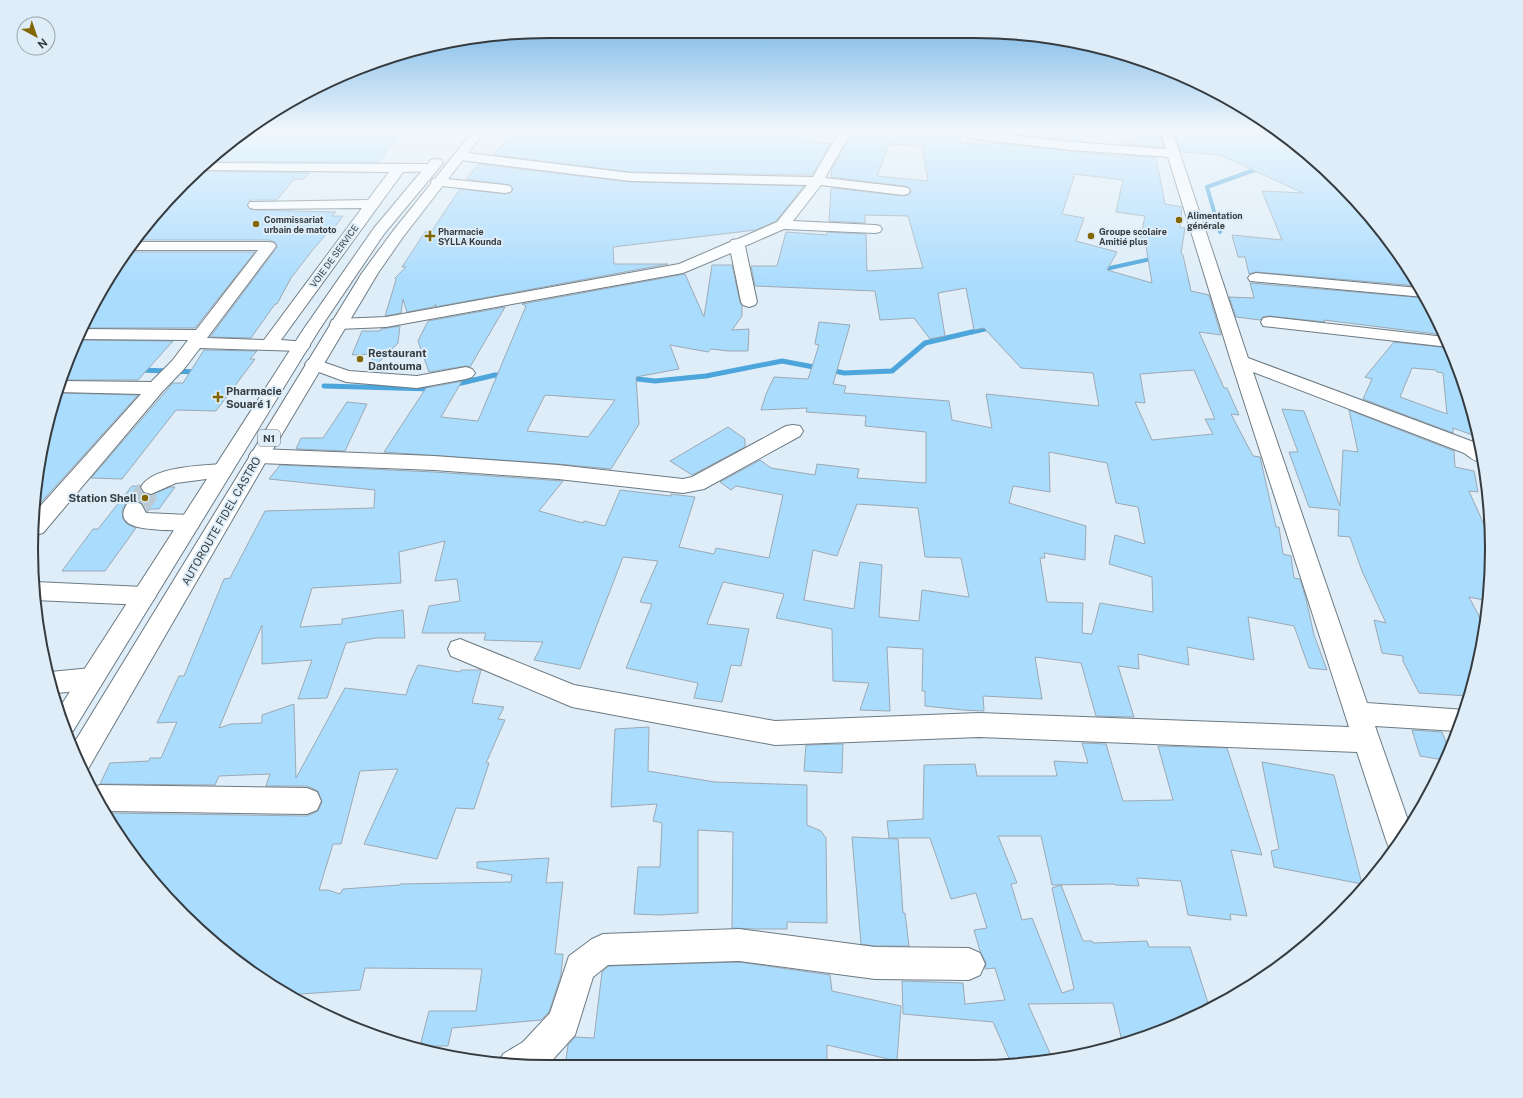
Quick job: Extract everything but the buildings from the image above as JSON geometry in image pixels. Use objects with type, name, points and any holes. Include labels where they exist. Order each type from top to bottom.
[{"type":"main road","name":"VOIE DE SERVICE","points":[[269,345],[389,181]]},
{"type":"main road","name":"AUTOROUTE FIDEL CASTRO","points":[[67,718],[301,346],[379,231],[429,181]]},
{"type":"main road","name":"AUTOROUTE FIDEL CASTRO","points":[[81,754],[338,324],[431,181]]},
{"type":"main road","points":[[466,181],[505,189]]},
{"type":"main road","points":[[788,181],[816,182],[903,191]]},
{"type":"main road","points":[[1181,181],[1398,834]]},
{"type":"main road","points":[[782,225],[816,182]]},
{"type":"main road","points":[[255,205],[372,204]]},
{"type":"main road","points":[[338,324],[386,322],[683,268],[737,243],[782,225],[875,229]]},
{"type":"main road","points":[[737,243],[749,302]]},
{"type":"main road","points":[[39,523],[167,377],[198,339],[268,246],[138,246]]},
{"type":"main road","points":[[1256,278],[1416,292]]},
{"type":"main road","points":[[1270,322],[1441,341]]},
{"type":"main road","points":[[86,334],[198,339],[301,346]]},
{"type":"main road","points":[[1240,361],[1471,448],[1475,452]]},
{"type":"main road","points":[[314,364],[346,376],[417,382],[466,374]]},
{"type":"main road","points":[[65,386],[167,377]]},
{"type":"main road","points":[[259,456],[434,463],[558,472],[683,486],[698,484],[792,431]]},
{"type":"main road","points":[[151,487],[158,481],[168,478],[222,471]]},
{"type":"main road","points":[[134,509],[134,516],[142,521],[189,523]]},
{"type":"main road","points":[[40,591],[144,596]]},
{"type":"main road","points":[[460,649],[572,696],[775,733],[979,725],[1366,740]]},
{"type":"main road","points":[[55,682],[91,679]]},
{"type":"main road","points":[[1357,714],[1456,720]]},
{"type":"main road","points":[[103,798],[307,801]]},
{"type":"main road","points":[[526,1059],[534,1054],[563,1023],[580,966],[603,950],[739,945],[875,963],[969,964]]},
{"type":"waterway","points":[[1220,232],[1207,187],[1223,181]]},
{"type":"waterway","points":[[1101,270],[1155,258]]},
{"type":"waterway","points":[[830,370],[844,373],[892,371],[925,343],[993,327]]},
{"type":"waterway","points":[[629,378],[655,381],[706,376],[782,361],[819,368]]},
{"type":"waterway","points":[[139,370],[198,372]]},
{"type":"waterway","points":[[453,385],[495,375],[505,375]]},
{"type":"waterway","points":[[324,386],[432,389]]},
{"type":"tunnel","points":[[147,492],[151,487]]},
{"type":"tunnel","points":[[134,509],[148,491]]},
{"type":"place","name":"Alimentation générale","points":[[1179,220]]},
{"type":"place","name":"Commissariat urbain de matoto","points":[[256,224]]},
{"type":"place","name":"Pharmacie SYLLA Kounda","points":[[430,236]]},
{"type":"place","name":"Groupe scolaire Amitié plus","points":[[1091,236]]},
{"type":"place","name":"Restaurant Dantouma","points":[[360,359]]},
{"type":"place","name":"Pharmacie Souaré 1","points":[[218,397]]},
{"type":"place","name":"Station Shell","points":[[145,498]]}]
